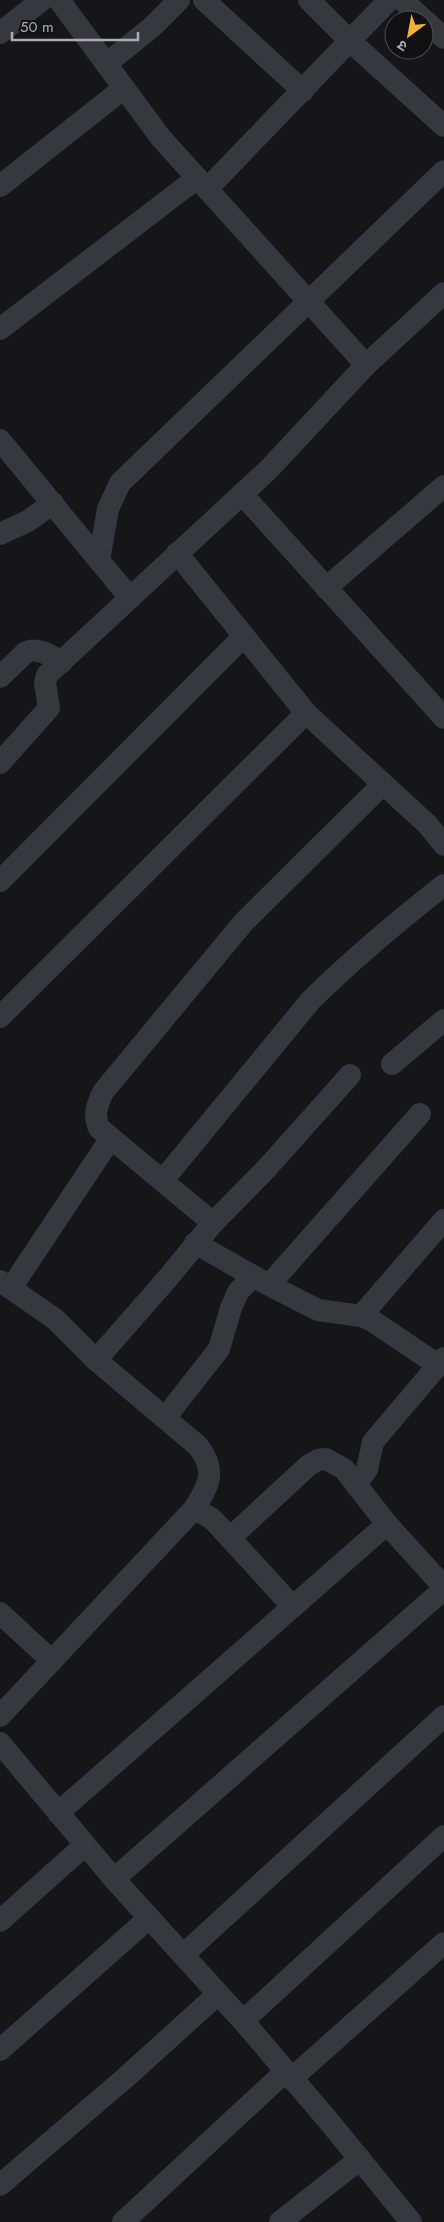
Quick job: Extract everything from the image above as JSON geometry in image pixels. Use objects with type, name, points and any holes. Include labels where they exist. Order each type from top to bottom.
[{"type":"street","points":[[0,33],[42,0]]},
{"type":"street","points":[[59,0],[161,138],[366,365]]},
{"type":"street","points":[[106,64],[152,27],[179,0]]},
{"type":"street","points":[[204,0],[303,90]]},
{"type":"street","points":[[309,0],[350,41],[444,126]]},
{"type":"street","points":[[2,325],[202,184],[303,90],[389,0]]},
{"type":"street","points":[[402,0],[444,38]]},
{"type":"street","points":[[0,186],[124,88]]},
{"type":"street","points":[[99,560],[108,509],[120,483],[443,174]]},
{"type":"street","points":[[0,763],[47,712],[49,701],[44,683],[48,675],[242,494],[317,419],[366,365],[444,293]]},
{"type":"street","points":[[0,440],[130,598]]},
{"type":"street","points":[[326,588],[444,486]]},
{"type":"street","points":[[242,494],[444,718]]},
{"type":"street","points":[[0,534],[28,521],[52,503]]},
{"type":"street","points":[[177,553],[306,713],[428,825],[444,845]]},
{"type":"street","points":[[4,869],[244,636]]},
{"type":"street","points":[[0,677],[26,652],[32,650],[38,649],[62,662]]},
{"type":"street","points":[[0,1017],[306,713]]},
{"type":"street","points":[[213,1223],[99,1128],[95,1118],[95,1109],[103,1092],[243,922],[383,784]]},
{"type":"street","points":[[163,1180],[311,1000],[337,974],[418,904],[444,885]]},
{"type":"street","points":[[392,1064],[444,1020]]},
{"type":"street","points":[[96,1360],[167,1279],[195,1243],[267,1168],[350,1075]]},
{"type":"street","points":[[164,1418],[219,1349],[231,1308],[238,1292],[261,1281],[420,1114]]},
{"type":"street","points":[[0,1716],[194,1509],[207,1489],[209,1481],[206,1457],[198,1446],[96,1360],[55,1319],[5,1285],[111,1138]]},
{"type":"street","points":[[361,1316],[444,1220]]},
{"type":"street","points":[[195,1243],[261,1281],[318,1310],[361,1316],[371,1320],[441,1362],[373,1442],[367,1469],[356,1485]]},
{"type":"street","points":[[114,1879],[444,1588],[339,1466],[326,1459],[318,1460],[309,1465],[230,1538]]},
{"type":"street","points":[[194,1509],[211,1518],[293,1607]]},
{"type":"street","points":[[58,1813],[387,1524]]},
{"type":"street","points":[[0,1613],[52,1661]]},
{"type":"street","points":[[183,1955],[444,1716]]},
{"type":"street","points":[[0,1743],[148,1918],[243,2021],[288,2076],[327,2119],[411,2222]]},
{"type":"street","points":[[243,2021],[444,1836]]},
{"type":"street","points":[[0,1921],[85,1845]]},
{"type":"street","points":[[0,2050],[148,1918]]},
{"type":"street","points":[[123,2222],[288,2076],[444,1943]]},
{"type":"street","points":[[0,2185],[124,2079],[218,1994]]},
{"type":"street","points":[[280,2222],[360,2159]]}]
